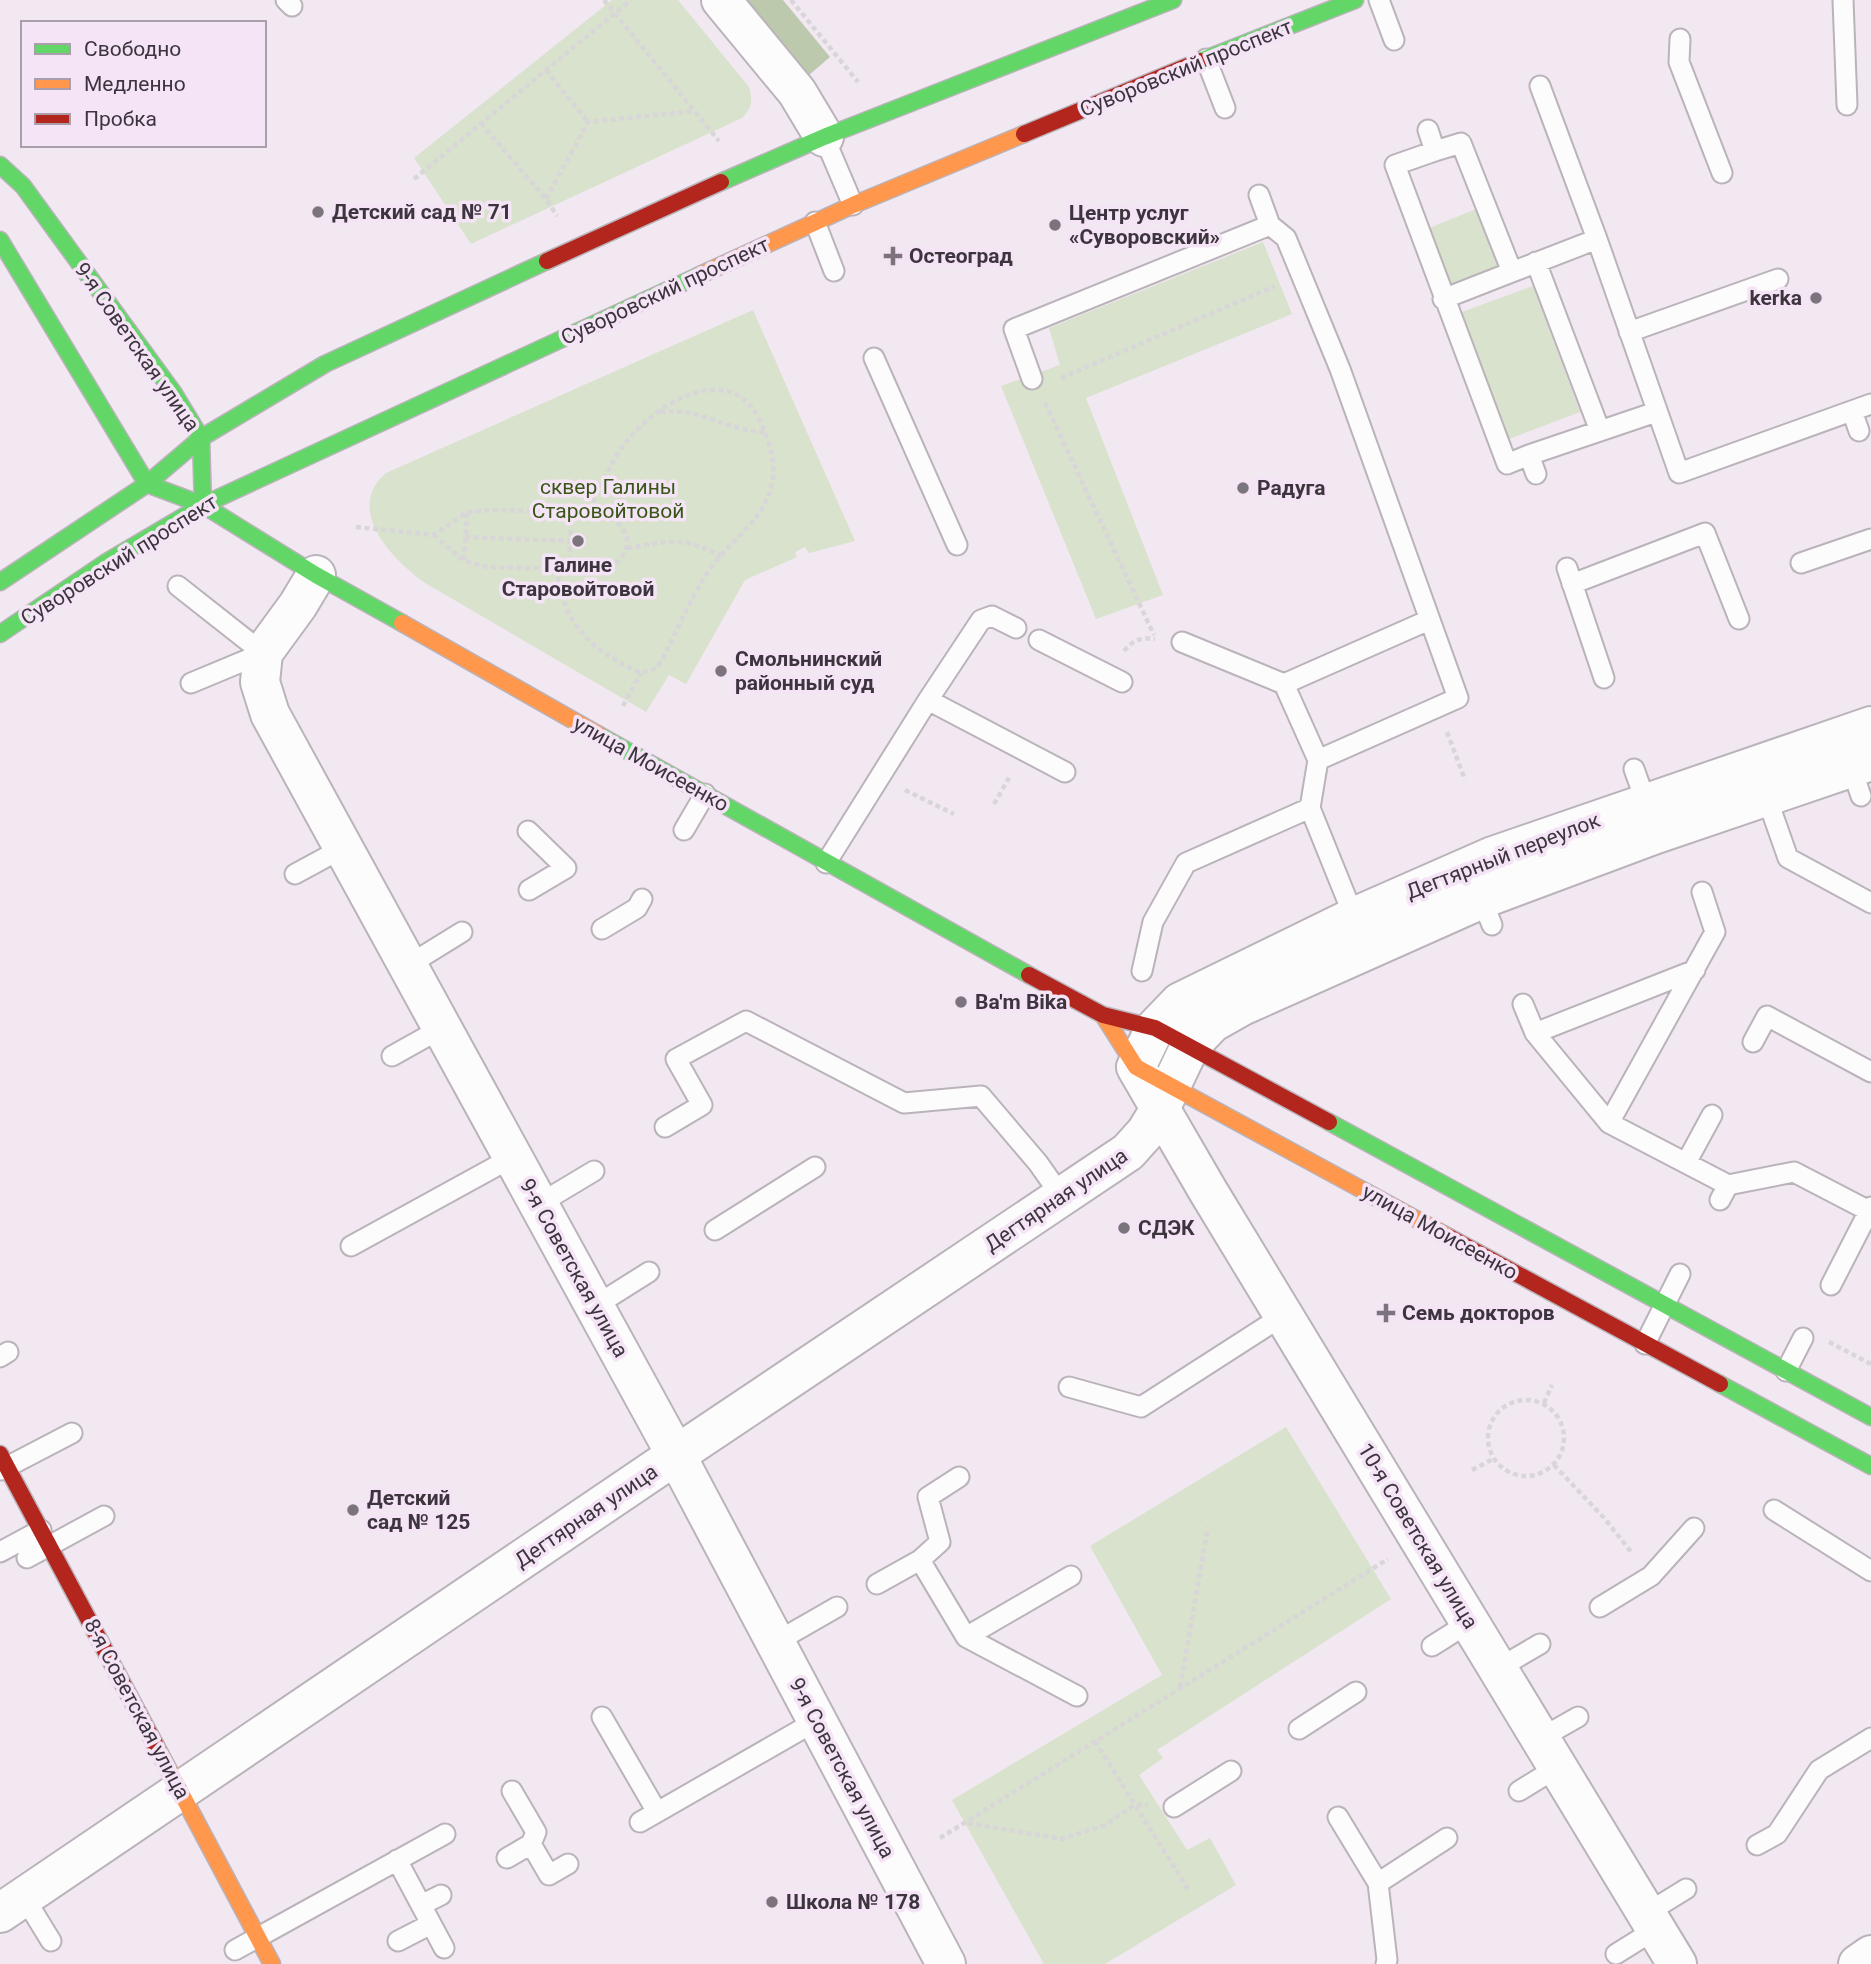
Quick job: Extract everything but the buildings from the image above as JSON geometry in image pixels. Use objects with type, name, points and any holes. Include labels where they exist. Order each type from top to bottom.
[{"type":"street","points":[[721,0],[797,92],[824,137]]},
{"type":"street","points":[[0,582],[147,484],[201,438],[325,364],[617,228],[824,137],[1173,0]]},
{"type":"street","name":"Суворовский проспект","points":[[0,634],[105,564],[203,505],[814,222],[1206,58],[1355,0]]},
{"type":"street","name":"9-я Советская улица","points":[[0,165],[23,186],[173,392],[201,438],[203,505]]},
{"type":"street","points":[[0,240],[147,484],[203,505]]},
{"type":"street","name":"улица Моисеенко","points":[[203,505],[316,575],[1103,1016],[1155,1028],[1871,1417]]},
{"type":"street","points":[[263,653],[316,575]]},
{"type":"street","name":"9-я Советская улица","points":[[263,653],[260,682],[270,714],[676,1455],[946,1964]]},
{"type":"street","name":"Дегтярный переулок","points":[[1155,1028],[1180,1002],[1361,933],[1488,878],[1645,802],[1760,780],[1859,757]]},
{"type":"street","name":"Дегтярный переулок","points":[[1189,1046],[1212,1023],[1361,933]]},
{"type":"street","name":"улица Моисеенко","points":[[1103,1016],[1136,1067]]},
{"type":"street","points":[[1155,1028],[1136,1067],[1165,1097]]},
{"type":"street","name":"Дегтярная улица","points":[[12,1905],[1128,1152],[1146,1132],[1189,1046]]},
{"type":"street","name":"улица Моисеенко","points":[[1165,1097],[1645,1344],[1871,1466]]},
{"type":"street","name":"10-я Советская улица","points":[[1165,1097],[1284,1315],[1677,1964]]},
{"type":"street","name":"8-я Советская улица","points":[[2,1464],[45,1538],[165,1802],[258,1937],[272,1964]]},
{"type":"street","points":[[1858,1964],[1871,1955]]},
{"type":"lane","points":[[1379,0],[1394,40]]},
{"type":"lane","points":[[1843,0],[1847,105]]},
{"type":"lane","points":[[1680,39],[1679,62],[1723,173]]},
{"type":"lane","points":[[1206,58],[1225,108]]},
{"type":"lane","points":[[1540,86],[1679,473],[1862,408],[1859,431]]},
{"type":"lane","points":[[1428,130],[1435,151]]},
{"type":"lane","points":[[824,137],[853,205]]},
{"type":"lane","points":[[1512,272],[1461,143],[1395,165],[1507,464],[1533,464],[1600,431],[1656,412]]},
{"type":"lane","points":[[1259,195],[1270,225],[1286,238],[1340,369],[1458,698],[1318,760]]},
{"type":"lane","points":[[814,222],[834,271]]},
{"type":"lane","points":[[1041,381],[1014,329],[1270,225]]},
{"type":"lane","points":[[1443,299],[1597,239]]},
{"type":"lane","points":[[1536,262],[1600,431]]},
{"type":"lane","points":[[1629,332],[1778,279]]},
{"type":"lane","points":[[874,358],[957,545]]},
{"type":"lane","points":[[1604,678],[1570,576],[1705,533],[1739,619]]},
{"type":"lane","points":[[1801,563],[1871,539]]},
{"type":"lane","points":[[178,586],[263,653],[191,683]]},
{"type":"lane","points":[[826,863],[981,620],[992,616],[1016,628]]},
{"type":"lane","points":[[1284,684],[1429,620]]},
{"type":"lane","points":[[1039,640],[1122,682]]},
{"type":"lane","points":[[1182,642],[1284,684],[1318,760],[1310,808],[1361,933]]},
{"type":"lane","points":[[928,700],[1065,772]]},
{"type":"lane","points":[[1760,780],[1788,858],[1871,903]]},
{"type":"lane","points":[[684,830],[705,794]]},
{"type":"lane","points":[[1142,971],[1153,922],[1186,863],[1310,808]]},
{"type":"lane","points":[[528,831],[566,869],[529,890]]},
{"type":"lane","points":[[295,874],[343,848]]},
{"type":"lane","points":[[1609,1123],[1715,932],[1702,892]]},
{"type":"lane","points":[[602,929],[637,908],[642,899]]},
{"type":"lane","points":[[407,965],[462,932]]},
{"type":"lane","points":[[1535,1032],[1695,970]]},
{"type":"lane","points":[[1523,1004],[1535,1032],[1609,1123],[1686,1163],[1724,1192],[1794,1172],[1870,1209],[1831,1285]]},
{"type":"lane","points":[[1753,1042],[1768,1016],[1871,1072]]},
{"type":"lane","points":[[665,1127],[702,1105],[676,1059],[746,1021],[904,1103],[981,1096],[1038,1163],[1062,1197]]},
{"type":"lane","points":[[392,1056],[442,1028]]},
{"type":"lane","points":[[1686,1163],[1712,1115]]},
{"type":"lane","points":[[351,1246],[513,1157]]},
{"type":"lane","points":[[715,1230],[815,1167]]},
{"type":"lane","points":[[539,1204],[594,1171]]},
{"type":"lane","points":[[595,1306],[649,1272]]},
{"type":"lane","points":[[1645,1344],[1680,1274]]},
{"type":"lane","points":[[1069,1387],[1141,1407],[1284,1315]]},
{"type":"lane","points":[[1786,1371],[1803,1338]]},
{"type":"lane","points":[[2,1464],[72,1433]]},
{"type":"lane","points":[[877,1584],[920,1560],[940,1542],[928,1497],[959,1477]]},
{"type":"lane","points":[[1774,1510],[1871,1571]]},
{"type":"lane","points":[[0,1552],[22,1551],[45,1538],[104,1516]]},
{"type":"lane","points":[[1600,1607],[1651,1576],[1694,1528]]},
{"type":"lane","points":[[920,1560],[966,1637],[1077,1696]]},
{"type":"lane","points":[[966,1637],[1071,1576]]},
{"type":"lane","points":[[776,1642],[837,1607]]},
{"type":"lane","points":[[1432,1646],[1470,1622]]},
{"type":"lane","points":[[1499,1668],[1540,1644]]},
{"type":"lane","points":[[1298,1729],[1356,1692]]},
{"type":"lane","points":[[602,1717],[649,1817],[816,1721]]},
{"type":"lane","points":[[1519,1791],[1578,1717]]},
{"type":"lane","points":[[1757,1845],[1777,1834],[1819,1770],[1871,1738]]},
{"type":"lane","points":[[1174,1807],[1231,1771]]},
{"type":"lane","points":[[507,1858],[531,1844],[536,1832],[512,1791]]},
{"type":"lane","points":[[1338,1817],[1378,1883],[1386,1964]]},
{"type":"lane","points":[[235,1951],[445,1834]]},
{"type":"lane","points":[[1378,1883],[1447,1838]]},
{"type":"lane","points":[[531,1844],[550,1875],[568,1864]]},
{"type":"lane","points":[[397,1860],[444,1948]]},
{"type":"lane","points":[[1616,1954],[1686,1889]]},
{"type":"lane","points":[[421,1905],[441,1895]]},
{"type":"lane","points":[[12,1905],[51,1941]]},
{"type":"lane","points":[[398,1941],[431,1924]]},
{"type":"path","points":[[604,0],[719,141]]},
{"type":"path","points":[[414,179],[631,0]]},
{"type":"path","points":[[790,0],[858,82]]},
{"type":"path","points":[[546,70],[588,122]]},
{"type":"path","points":[[588,122],[695,111]]},
{"type":"path","points":[[547,199],[588,122]]},
{"type":"path","points":[[481,123],[547,199],[557,216]]},
{"type":"path","points":[[1041,381],[1301,275]]},
{"type":"path","points":[[589,513],[597,492],[625,444],[643,424],[675,401],[712,390],[733,392],[751,404],[770,447],[773,477],[767,502],[757,517],[721,556],[697,590],[657,668],[641,673],[625,701]]},
{"type":"path","points":[[1044,401],[1156,639]]},
{"type":"path","points":[[659,412],[693,412],[748,432],[765,432]]},
{"type":"path","points":[[356,527],[434,535],[464,561],[487,567],[609,570],[620,561],[627,548],[628,535],[617,521],[604,513],[492,510],[467,513],[434,535]]},
{"type":"path","points":[[569,569],[571,512]]},
{"type":"path","points":[[464,561],[467,513]]},
{"type":"path","points":[[465,537],[570,541]]},
{"type":"path","points":[[627,548],[678,541],[701,545],[721,556]]},
{"type":"path","points":[[557,568],[563,603],[572,622],[605,652],[641,673]]},
{"type":"path","points":[[1438,707],[1465,780]]},
{"type":"path","points":[[880,777],[954,814]]},
{"type":"path","points":[[1825,1340],[1871,1364]]},
{"type":"path","points":[[1544,1403],[1552,1385]]},
{"type":"path","points":[[1530,1399],[1544,1403],[1553,1410],[1565,1431],[1561,1455],[1554,1465],[1542,1473],[1515,1475],[1503,1469],[1493,1459],[1488,1445],[1488,1431],[1493,1417],[1503,1407],[1515,1400],[1530,1399]]},
{"type":"path","points":[[1472,1470],[1493,1459]]},
{"type":"path","points":[[1554,1465],[1605,1519],[1651,1576]]},
{"type":"path","points":[[1180,1688],[1208,1527]]},
{"type":"path","points":[[940,1838],[1392,1557]]},
{"type":"path","points":[[1095,1741],[1189,1891]]},
{"type":"path","points":[[967,1822],[1062,1839],[1105,1825],[1134,1804],[1174,1807]]},
{"type":"green space","points":[[612,0],[678,0],[749,87],[751,100],[748,111],[742,118],[471,244],[414,158]]},
{"type":"green space","points":[[747,0],[783,0],[830,57],[809,75]]},
{"type":"green space","points":[[1476,209],[1498,268],[1450,287],[1427,229]]},
{"type":"green space","points":[[1263,242],[1292,314],[1086,398],[1163,595],[1096,619],[1001,386],[1060,365],[1049,328]]},
{"type":"green space","points":[[1533,286],[1580,412],[1509,439],[1462,312]]},
{"type":"green space","name":"сквер Галины Старовойтовой","points":[[753,310],[855,541],[809,553],[805,547],[795,552],[797,557],[745,580],[686,684],[669,675],[646,712],[425,583],[400,562],[378,534],[371,518],[370,503],[374,487],[386,473]]},
{"type":"green space","points":[[1286,1427],[1391,1599],[1157,1750],[1163,1758],[1139,1775],[1187,1850],[1210,1838],[1236,1885],[1105,1964],[1044,1964],[952,1800],[1162,1675],[1090,1546]]},
{"type":"traffic: fast","points":[[721,182],[824,137],[1173,0]]},
{"type":"traffic: fast","points":[[1200,61],[1355,0]]},
{"type":"traffic: fast","points":[[0,165],[23,186],[173,392],[201,438],[203,505]]},
{"type":"traffic: fast","points":[[0,240],[147,484],[203,505],[316,575],[402,623]]},
{"type":"traffic: fast","points":[[0,582],[147,484],[201,438],[325,364],[547,261]]},
{"type":"traffic: fast","points":[[0,634],[105,563],[203,505],[700,275]]},
{"type":"traffic: fast","points":[[599,735],[1029,975]]},
{"type":"traffic: fast","points":[[1329,1122],[1871,1417]]},
{"type":"traffic: fast","points":[[1720,1384],[1871,1466]]},
{"type":"traffic: slow","points":[[700,275],[853,205],[1024,134]]},
{"type":"traffic: slow","points":[[402,623],[599,735]]},
{"type":"traffic: slow","points":[[1103,1015],[1136,1067],[1449,1237]]},
{"type":"traffic: slow","points":[[155,1744],[272,1964]]},
{"type":"traffic: jam","points":[[1024,134],[1200,61]]},
{"type":"traffic: jam","points":[[547,261],[721,182]]},
{"type":"traffic: jam","points":[[1029,975],[1103,1015],[1155,1028],[1329,1122]]},
{"type":"traffic: jam","points":[[1449,1237],[1720,1384]]},
{"type":"traffic: jam","points":[[0,1454],[155,1744]]},
{"type":"place","name":"Детский сад № 71","points":[[318,212]]},
{"type":"place","name":"Центр услуг «Суворовский»","points":[[1055,225]]},
{"type":"place","name":"Остеоград","points":[[893,256]]},
{"type":"place","name":"kerka","points":[[1816,298]]},
{"type":"place","name":"Радуга","points":[[1243,488]]},
{"type":"place","name":"Галине Старовойтовой","points":[[578,541]]},
{"type":"place","name":"Смольнинский районный суд","points":[[721,671]]},
{"type":"place","name":"Ba'm Bika","points":[[961,1002]]},
{"type":"place","name":"СДЭК","points":[[1124,1228]]},
{"type":"place","name":"Семь докторов","points":[[1386,1313]]},
{"type":"place","name":"Детский сад № 125","points":[[353,1510]]},
{"type":"place","name":"Школа № 178","points":[[772,1902]]}]
